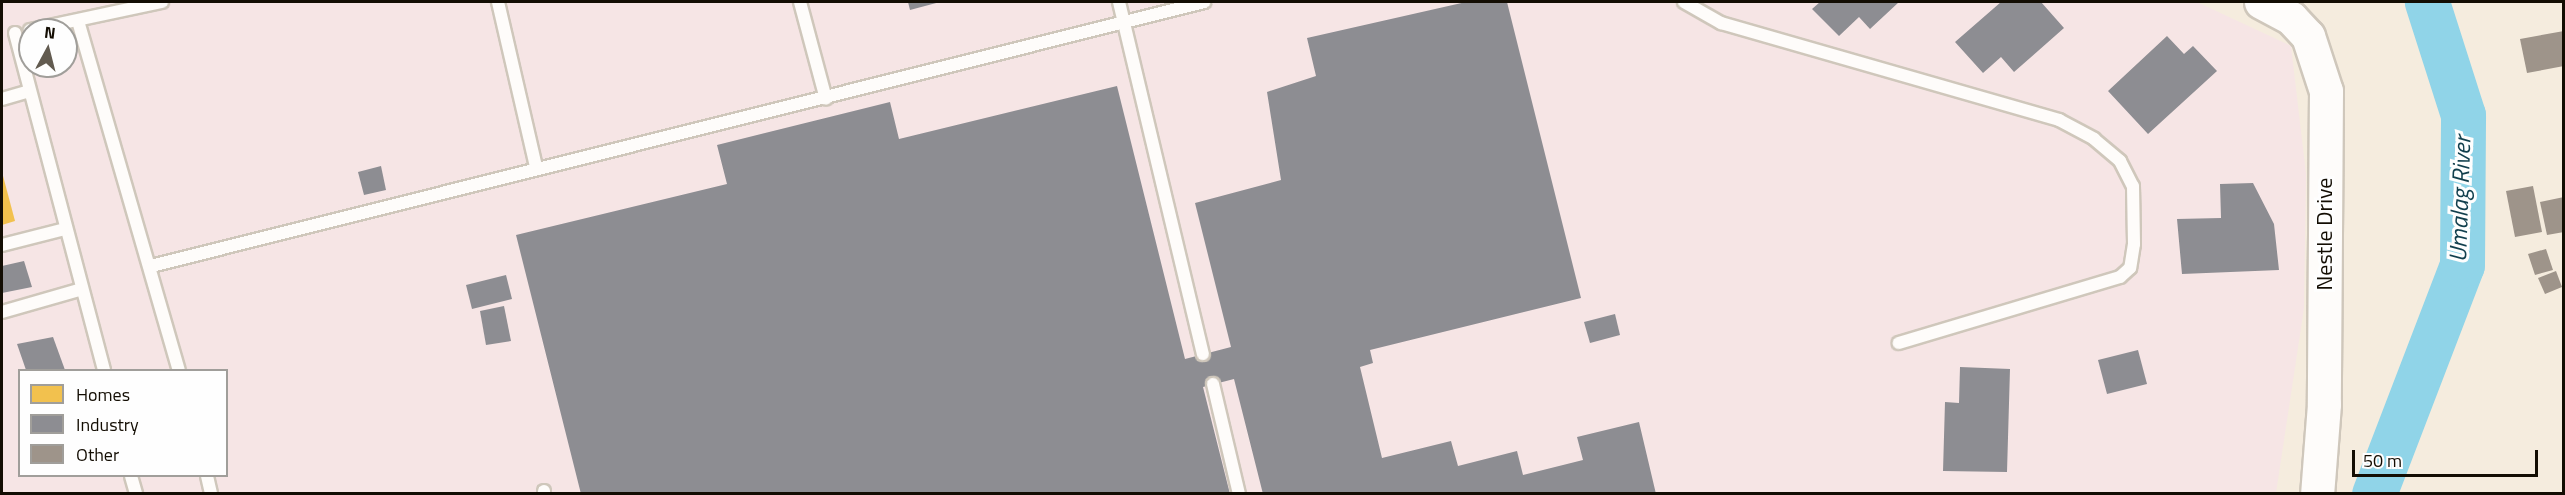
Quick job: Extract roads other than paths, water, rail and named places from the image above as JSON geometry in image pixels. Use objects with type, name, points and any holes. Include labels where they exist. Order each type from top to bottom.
[{"type":"street","name":"Nestle Drive","points":[[2261,2],[2290,18],[2308,36],[2326,91],[2324,404],[2317,494]]},
{"type":"lane","points":[[162,2],[78,21],[151,266],[179,369]]},
{"type":"lane","points":[[498,2],[536,166]]},
{"type":"lane","points":[[800,2],[826,99]]},
{"type":"lane","points":[[1119,2],[1203,354]]},
{"type":"lane","points":[[151,266],[536,166],[826,99],[1204,2]]},
{"type":"lane","points":[[1684,2],[1721,23],[2058,120],[2094,139],[2120,161],[2133,186],[2134,244],[2130,268],[2120,277],[1899,343]]},
{"type":"lane","points":[[2,36],[18,32]]},
{"type":"lane","points":[[15,33],[27,92],[104,369]]},
{"type":"lane","points":[[2,99],[27,92]]},
{"type":"lane","points":[[2,245],[65,229]]},
{"type":"lane","points":[[2,312],[82,289]]},
{"type":"lane","points":[[1213,384],[1239,494]]},
{"type":"lane","points":[[131,477],[136,494]]},
{"type":"lane","points":[[207,477],[211,494]]},
{"type":"waterway","name":"Umalag River","points":[[2374,494],[2462,265],[2463,115],[2427,2]]}]
